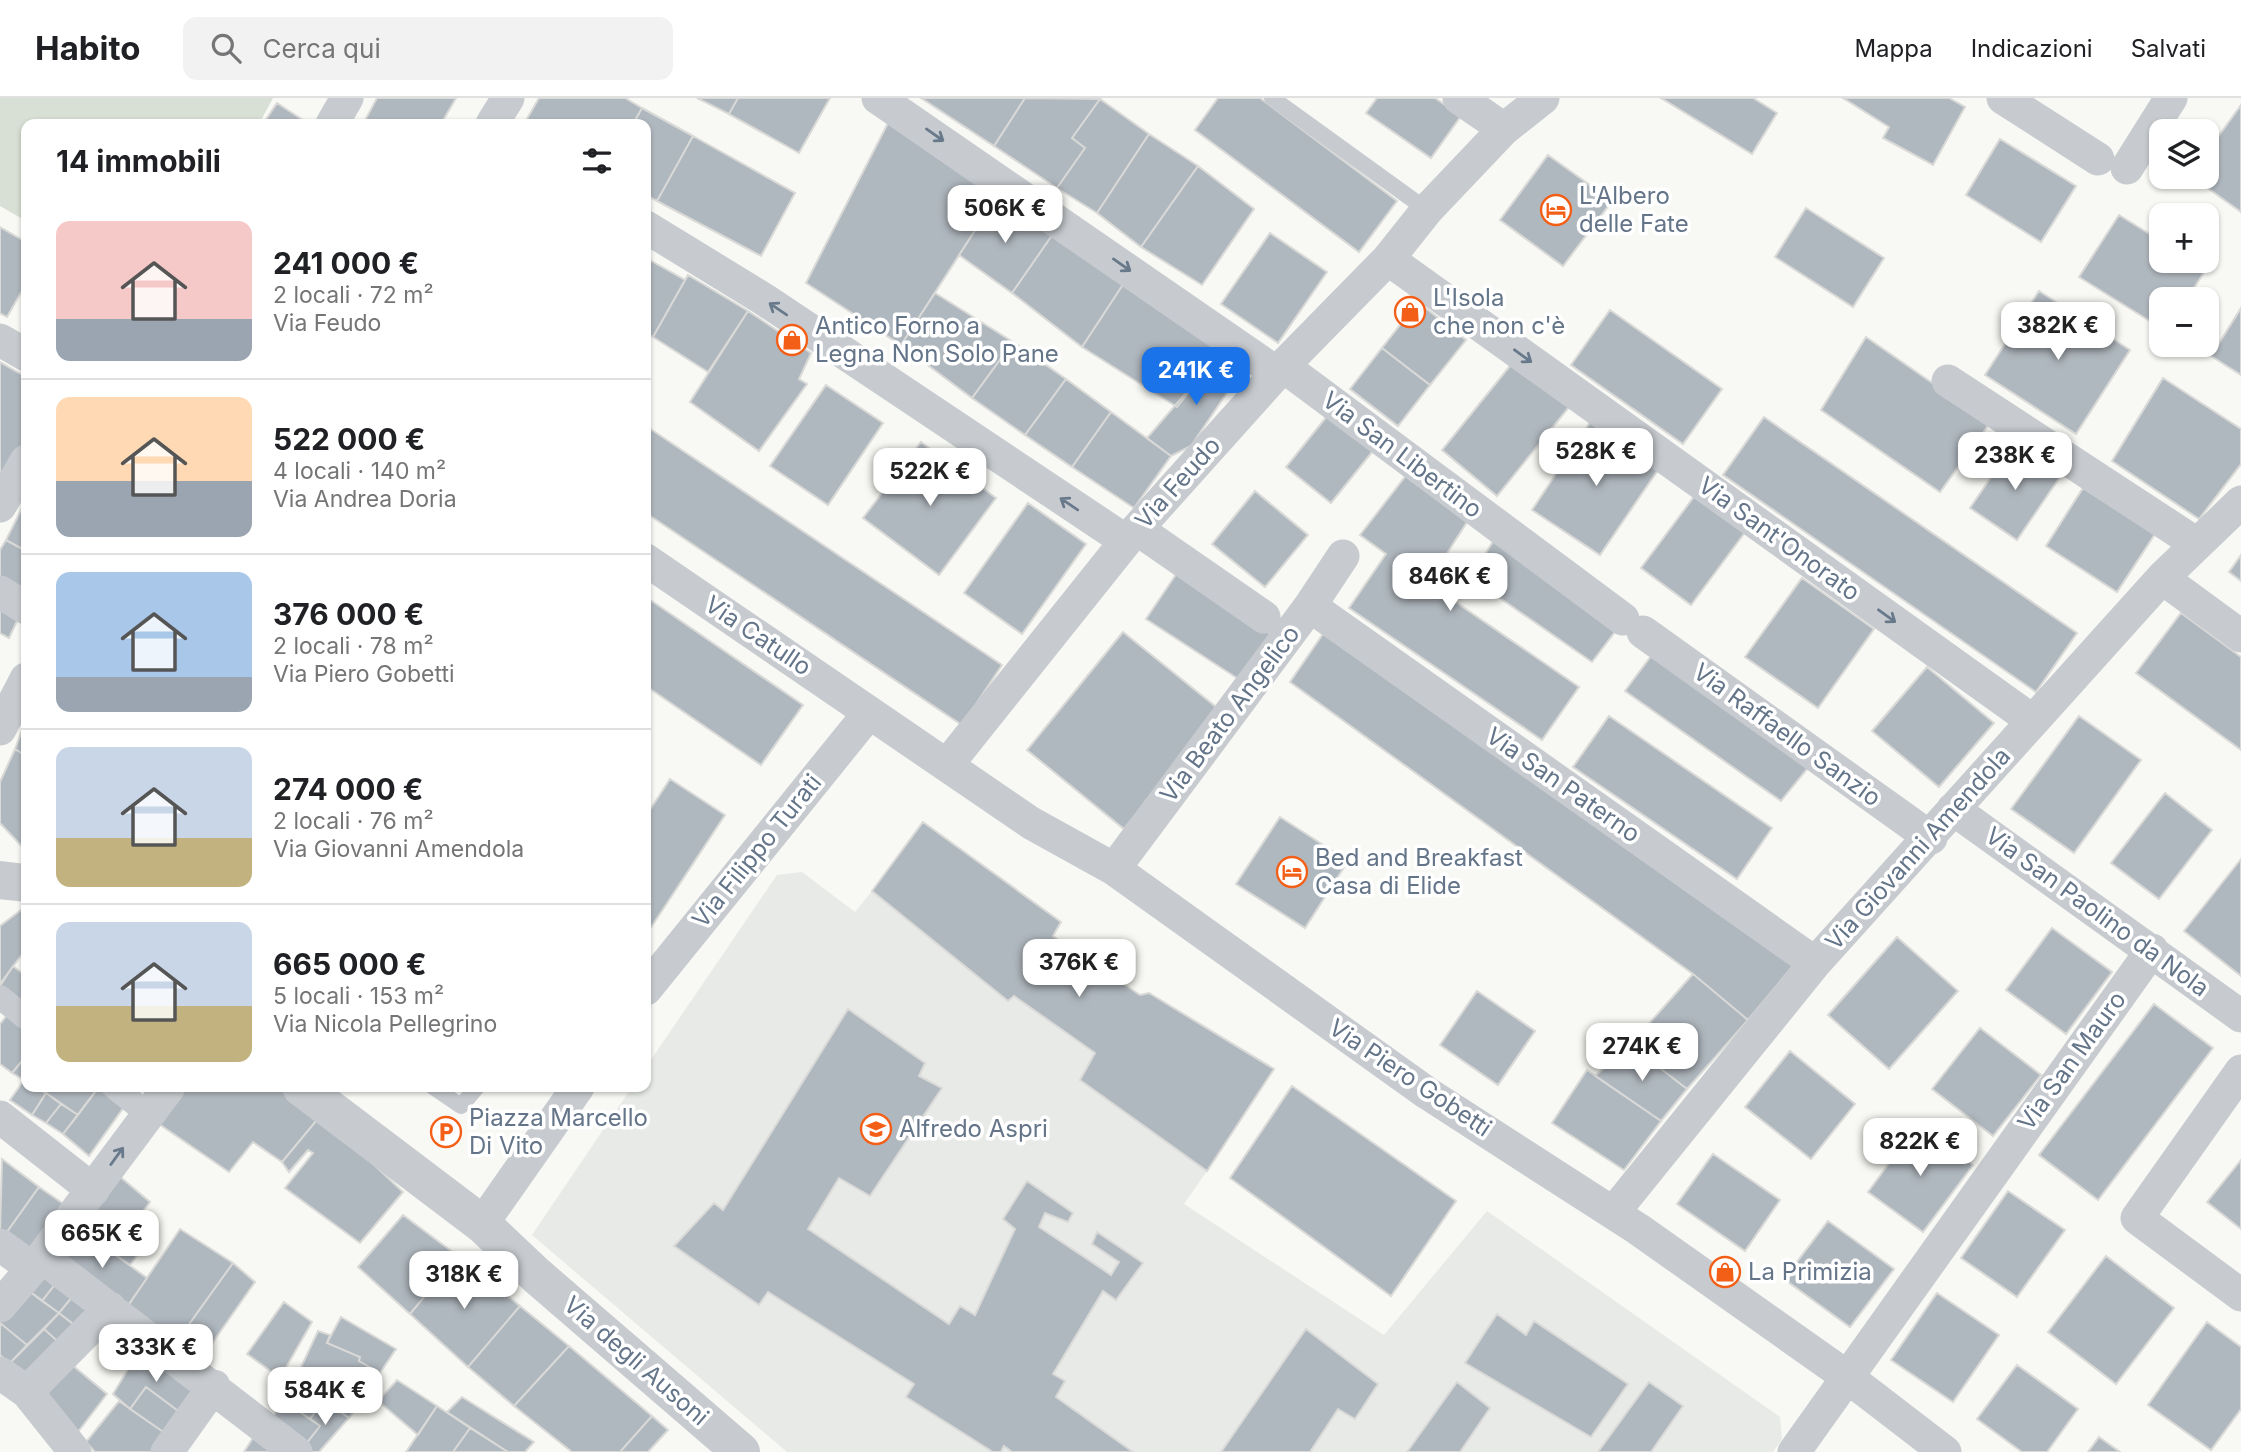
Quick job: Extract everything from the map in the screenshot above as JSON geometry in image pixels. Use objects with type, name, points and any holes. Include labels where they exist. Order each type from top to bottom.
[{"type":"street","points":[[335,119],[347,98]]},
{"type":"street","points":[[495,119],[508,98]]},
{"type":"street","name":"Via San Libertino","points":[[878,98],[1280,370],[1633,626]]},
{"type":"street","points":[[1459,98],[1504,129]]},
{"type":"street","name":"Via Feudo","points":[[947,765],[1132,535],[1280,370],[1388,259],[1427,210],[1504,129],[1543,98]]},
{"type":"street","points":[[2003,98],[2113,163],[2171,98]]},
{"type":"street","points":[[651,230],[1264,617]]},
{"type":"street","name":"Via Sant'Onorato","points":[[1388,259],[2033,721]]},
{"type":"street","points":[[0,340],[21,352]]},
{"type":"street","points":[[1948,381],[2197,544]]},
{"type":"street","points":[[0,506],[21,470]]},
{"type":"street","name":"Via Giovanni Amendola","points":[[1613,1213],[1815,963],[1931,838],[1953,809],[2162,578],[2241,502]]},
{"type":"street","name":"Via Beato Angelico","points":[[1114,869],[1310,606],[1343,556]]},
{"type":"street","name":"Via Catullo","points":[[651,563],[869,713]]},
{"type":"street","points":[[2162,578],[2241,636]]},
{"type":"street","points":[[0,592],[21,605]]},
{"type":"street","name":"Via San Paterno","points":[[1310,606],[1815,963]]},
{"type":"street","name":"Via Raffaello Sanzio","points":[[1633,626],[1931,838]]},
{"type":"street","points":[[0,729],[21,689]]},
{"type":"street","name":"Via Piero Gobetti","points":[[869,713],[1031,823],[1114,869],[1427,1093],[1613,1213],[1846,1376],[1945,1452]]},
{"type":"street","name":"Via Filippo Turati","points":[[651,983],[869,713]]},
{"type":"street","name":"Via San Paolino da Nola","points":[[1953,809],[2152,950],[2241,1017]]},
{"type":"street","points":[[0,880],[21,882]]},
{"type":"street","name":"Via San Mauro","points":[[1794,1452],[2152,950]]},
{"type":"street","points":[[0,997],[21,1014]]},
{"type":"street","points":[[2241,1071],[2137,1218],[2241,1296]]},
{"type":"street","points":[[120,1092],[148,1114]]},
{"type":"street","points":[[0,1306],[37,1263],[165,1092]]},
{"type":"street","name":"Via degli Ausoni","points":[[308,1092],[482,1224],[536,1275],[741,1452]]},
{"type":"street","points":[[482,1224],[571,1092]]},
{"type":"street","points":[[0,1117],[93,1190]]},
{"type":"street","points":[[0,1245],[37,1263],[110,1308],[296,1452]]},
{"type":"street","points":[[27,1392],[110,1308]]},
{"type":"street","points":[[0,1373],[27,1392],[75,1452]]},
{"type":"street","points":[[167,1452],[214,1386]]},
{"type":"lane","points":[[1272,98],[1427,210]]},
{"type":"lane","points":[[440,1092],[461,1106],[473,1092]]},
{"type":"shaded area","points":[[0,98],[273,98],[262,119],[21,119],[21,218],[0,206]]},
{"type":"shaded area","name":"Alfredo Aspri","points":[[802,872],[855,912],[872,891],[1008,1001],[1014,996],[1095,1053],[1080,1080],[1207,1171],[1184,1204],[1384,1335],[1487,1211],[1780,1417],[1782,1439],[1773,1452],[787,1452],[532,1235],[629,1092],[651,1092],[651,1060],[777,875]]},
{"type":"building","points":[[377,98],[456,98],[444,119],[366,119]]},
{"type":"building","points":[[539,98],[625,98],[642,108],[636,119],[527,119]]},
{"type":"building","points":[[697,98],[738,98],[729,114]]},
{"type":"building","points":[[738,98],[830,98],[799,153],[729,114]]},
{"type":"building","points":[[921,98],[1025,98],[994,146]]},
{"type":"building","points":[[1025,98],[1100,99],[1072,138],[1085,148],[1057,188],[994,146]]},
{"type":"building","points":[[1218,98],[1260,98],[1397,201],[1359,252],[1195,130]]},
{"type":"building","points":[[1377,98],[1435,98],[1461,116],[1431,158],[1366,113]]},
{"type":"building","points":[[1661,98],[1753,98],[1777,113],[1752,154]]},
{"type":"building","points":[[1843,98],[1949,98],[1965,107],[1933,165],[1883,138],[1889,127]]},
{"type":"building","points":[[1100,99],[1149,134],[1097,213],[1057,188],[1085,148],[1072,138]]},
{"type":"building","points":[[277,103],[301,119],[266,119]]},
{"type":"building","points":[[2241,105],[2241,212],[2209,189],[2219,189],[2219,135]]},
{"type":"building","points":[[642,108],[693,136],[657,201],[651,198],[651,119],[636,119]]},
{"type":"building","points":[[888,123],[996,198],[901,345],[806,283]]},
{"type":"building","points":[[1149,134],[1198,166],[1141,247],[1097,213]]},
{"type":"building","points":[[693,136],[795,193],[761,256],[657,201]]},
{"type":"building","points":[[2000,139],[2076,186],[2041,242],[1966,195]]},
{"type":"building","name":"L'Albero delle Fate","points":[[1548,155],[1612,201],[1563,266],[1500,220]]},
{"type":"building","points":[[1198,166],[1254,209],[1202,285],[1141,247]]},
{"type":"building","points":[[996,198],[1053,234],[1012,293],[959,255]]},
{"type":"building","points":[[1806,208],[1884,258],[1853,307],[1775,257]]},
{"type":"building","points":[[2119,215],[2149,234],[2149,273],[2203,273],[2195,287],[2149,287],[2149,321],[2079,277]]},
{"type":"building","points":[[0,227],[21,239],[21,293],[7,317],[0,313]]},
{"type":"building","points":[[1270,233],[1327,272],[1278,343],[1221,304]]},
{"type":"building","points":[[1053,234],[1124,283],[1082,347],[1012,293]]},
{"type":"building","points":[[651,261],[685,280],[653,337],[651,336]]},
{"type":"building","points":[[688,275],[748,311],[708,372],[653,337]]},
{"type":"building","points":[[1124,283],[1221,352],[1177,407],[1082,347]]},
{"type":"building","points":[[2039,291],[2130,350],[2076,434],[1985,375]]},
{"type":"building","points":[[935,293],[1013,342],[972,398],[901,345]]},
{"type":"building","points":[[1418,302],[1466,340],[1430,385],[1382,348]]},
{"type":"building","points":[[2241,308],[2241,375],[2213,357],[2219,357],[2219,343]]},
{"type":"building","points":[[1610,310],[1722,389],[1683,444],[1571,365]]},
{"type":"building","points":[[748,311],[811,353],[799,379],[807,384],[759,451],[690,402]]},
{"type":"building","points":[[1866,337],[1990,423],[1940,492],[1821,410]]},
{"type":"building","points":[[1013,342],[1066,379],[1025,435],[972,398]]},
{"type":"building","points":[[1382,348],[1430,385],[1398,426],[1350,389]]},
{"type":"building","points":[[1221,352],[1243,369],[1191,446],[1171,456],[1147,438]]},
{"type":"building","points":[[1518,356],[1574,401],[1497,496],[1442,450]]},
{"type":"building","points":[[0,362],[21,374],[21,455],[0,490]]},
{"type":"building","points":[[2163,378],[2241,429],[2241,464],[2199,519],[2112,461]]},
{"type":"building","points":[[1066,379],[1111,412],[1072,467],[1025,435]]},
{"type":"building","points":[[826,385],[883,423],[828,505],[770,466]]},
{"type":"building","points":[[1332,410],[1377,446],[1331,503],[1286,467]]},
{"type":"building","points":[[1111,412],[1171,456],[1134,508],[1072,467]]},
{"type":"building","points":[[1764,417],[2077,633],[2036,692],[1723,475]]},
{"type":"building","points":[[1591,421],[1660,467],[1600,555],[1532,510]]},
{"type":"building","points":[[651,429],[1002,665],[962,725],[651,516]]},
{"type":"building","points":[[921,442],[996,498],[939,575],[863,518]]},
{"type":"building","points":[[2013,445],[2060,477],[2017,540],[1970,508]]},
{"type":"building","points":[[1408,473],[1469,519],[1428,583],[1579,687],[1542,740],[1349,608],[1386,554],[1360,535]]},
{"type":"building","points":[[2083,488],[2155,534],[2117,592],[2046,546]]},
{"type":"building","points":[[1255,491],[1308,535],[1265,587],[1212,544]]},
{"type":"building","points":[[1696,494],[1746,531],[1691,605],[1641,568]]},
{"type":"building","points":[[1028,503],[1086,544],[1022,634],[964,593]]},
{"type":"building","points":[[21,510],[21,548],[6,540]]},
{"type":"building","points":[[1495,538],[1621,624],[1592,662],[1471,578]]},
{"type":"building","points":[[6,540],[21,548],[21,596],[0,582],[0,550]]},
{"type":"building","points":[[2241,555],[2241,581],[2229,572]]},
{"type":"building","points":[[1177,573],[1274,636],[1243,682],[1146,619]]},
{"type":"building","points":[[1802,578],[1874,629],[1818,708],[1745,657]]},
{"type":"building","points":[[0,600],[21,613],[9,638],[0,633]]},
{"type":"building","points":[[651,600],[803,705],[761,765],[651,689]]},
{"type":"building","points":[[2181,613],[2241,657],[2241,750],[2136,673]]},
{"type":"building","points":[[1123,632],[1221,711],[1124,829],[1027,750]]},
{"type":"building","points":[[1323,634],[1797,961],[1748,1020],[1693,974],[1290,682]]},
{"type":"building","points":[[1657,648],[1816,758],[1781,801],[1625,691]]},
{"type":"building","points":[[1927,667],[1994,723],[1939,787],[1872,731]]},
{"type":"building","points":[[1609,716],[1772,828],[1737,879],[1573,767]]},
{"type":"building","points":[[2079,716],[2141,760],[2074,853],[2011,809]]},
{"type":"building","points":[[21,733],[21,753],[15,749]]},
{"type":"building","points":[[15,749],[21,753],[21,846],[0,823],[0,782]]},
{"type":"building","points":[[670,779],[725,815],[651,927],[651,808]]},
{"type":"building","points":[[2165,793],[2212,830],[2159,899],[2111,863]]},
{"type":"building","name":"Bed and Breakfast Casa di Elide","points":[[1280,817],[1348,861],[1305,928],[1236,884]]},
{"type":"building","points":[[923,822],[1061,922],[1053,936],[1140,995],[1149,993],[1274,1069],[1207,1171],[1080,1080],[1095,1053],[1014,996],[1008,1001],[872,891]]},
{"type":"building","points":[[2241,859],[2241,976],[2184,931]]},
{"type":"building","points":[[21,910],[21,956],[0,984],[0,926]]},
{"type":"building","points":[[2052,928],[2112,972],[2066,1034],[2006,990]]},
{"type":"building","points":[[1897,937],[1958,991],[1889,1069],[1828,1015]]},
{"type":"building","points":[[13,966],[21,972],[21,1002],[0,986]]},
{"type":"building","points":[[1693,974],[1748,1020],[1687,1089],[1630,1045]]},
{"type":"building","points":[[1477,991],[1535,1031],[1498,1085],[1440,1045]]},
{"type":"building","points":[[2154,1004],[2213,1048],[2098,1200],[2039,1155]]},
{"type":"building","points":[[848,1009],[925,1063],[919,1076],[942,1088],[870,1196],[839,1178],[808,1229],[949,1324],[960,1306],[975,1315],[1015,1229],[1003,1219],[1027,1181],[1073,1213],[1068,1222],[1045,1213],[1039,1227],[1111,1275],[1119,1262],[1092,1244],[1097,1232],[1143,1263],[1116,1300],[1103,1291],[1053,1374],[1065,1381],[1056,1397],[1133,1452],[1012,1452],[1004,1446],[1001,1452],[993,1452],[906,1397],[914,1384],[768,1292],[759,1305],[674,1246],[714,1203],[723,1210]]},
{"type":"building","points":[[8,1014],[21,1025],[21,1062],[12,1073],[0,1064],[0,1024]]},
{"type":"building","points":[[1980,1028],[2041,1075],[1993,1136],[1932,1089]]},
{"type":"building","points":[[1630,1045],[1687,1089],[1661,1121],[1595,1076]]},
{"type":"building","points":[[1790,1051],[1855,1104],[1811,1159],[1745,1107]]},
{"type":"building","points":[[21,1062],[21,1078],[12,1073]]},
{"type":"building","points":[[1587,1070],[1661,1121],[1624,1170],[1552,1123]]},
{"type":"building","points":[[21,1084],[21,1092],[46,1093],[32,1115],[10,1100]]},
{"type":"building","points":[[1292,1086],[1456,1201],[1391,1296],[1230,1178]]},
{"type":"building","points":[[47,1092],[95,1092],[78,1115]]},
{"type":"building","points":[[95,1092],[103,1092],[124,1107],[89,1156],[63,1134]]},
{"type":"building","points":[[183,1092],[292,1092],[321,1115],[282,1162],[253,1142],[229,1172],[159,1124]]},
{"type":"building","points":[[46,1093],[61,1104],[46,1123],[32,1115]]},
{"type":"building","points":[[61,1104],[78,1115],[63,1134],[46,1123]]},
{"type":"building","points":[[321,1115],[403,1192],[360,1243],[285,1188],[313,1153],[308,1150],[289,1172],[282,1162]]},
{"type":"building","points":[[1918,1124],[1973,1165],[1923,1232],[1868,1192]]},
{"type":"building","points":[[1713,1154],[1780,1200],[1745,1251],[1677,1204]]},
{"type":"building","points":[[2,1159],[39,1187],[4,1236],[0,1233]]},
{"type":"building","points":[[2241,1160],[2241,1229],[2207,1202]]},
{"type":"building","points":[[118,1175],[150,1202],[127,1233],[144,1246],[130,1265],[81,1230]]},
{"type":"building","points":[[39,1187],[68,1207],[32,1258],[4,1236]]},
{"type":"building","points":[[2008,1191],[2065,1230],[2017,1297],[1961,1258]]},
{"type":"building","points":[[403,1215],[458,1256],[410,1314],[358,1267]]},
{"type":"building","points":[[1828,1221],[1894,1269],[1850,1327],[1784,1279]]},
{"type":"building","points":[[180,1229],[233,1263],[177,1341],[128,1306]]},
{"type":"building","points":[[81,1230],[147,1278],[124,1311],[58,1263]]},
{"type":"building","points":[[458,1256],[520,1306],[468,1367],[410,1314]]},
{"type":"building","points":[[2106,1256],[2174,1308],[2116,1384],[2048,1332]]},
{"type":"building","points":[[233,1263],[255,1282],[201,1359],[177,1341]]},
{"type":"building","points":[[43,1264],[60,1278],[42,1301],[24,1287]]},
{"type":"building","points":[[60,1278],[77,1291],[59,1313],[42,1301]]},
{"type":"building","points":[[24,1287],[59,1313],[27,1345],[0,1323],[0,1318]]},
{"type":"building","points":[[77,1291],[99,1306],[81,1330],[59,1313]]},
{"type":"building","points":[[1937,1293],[1999,1335],[1953,1402],[1891,1360]]},
{"type":"building","points":[[284,1302],[312,1322],[280,1378],[247,1354]]},
{"type":"building","points":[[520,1306],[569,1346],[514,1406],[468,1367]]},
{"type":"building","points":[[59,1313],[81,1330],[65,1348],[44,1329]]},
{"type":"building","points":[[1497,1314],[1526,1335],[1534,1321],[1628,1384],[1591,1437],[1465,1363]]},
{"type":"building","points":[[341,1317],[396,1349],[380,1373],[359,1361],[360,1357],[327,1343]]},
{"type":"building","points":[[2207,1322],[2241,1347],[2241,1409],[2211,1450],[2148,1405]]},
{"type":"building","points":[[0,1323],[27,1345],[10,1363],[0,1355]]},
{"type":"building","points":[[44,1329],[65,1348],[33,1381],[10,1363]]},
{"type":"building","points":[[1306,1329],[1378,1384],[1355,1419],[1338,1409],[1310,1452],[1221,1452]]},
{"type":"building","points":[[318,1331],[330,1335],[327,1343],[360,1357],[359,1361],[380,1373],[349,1418],[295,1380]]},
{"type":"building","points":[[569,1346],[652,1416],[620,1452],[572,1452],[514,1406]]},
{"type":"building","points":[[141,1348],[201,1390],[185,1416],[146,1387],[130,1409],[113,1394]]},
{"type":"building","points":[[71,1364],[107,1394],[74,1437],[40,1392]]},
{"type":"building","points":[[2017,1365],[2078,1409],[2047,1452],[2022,1452],[1977,1419]]},
{"type":"building","points":[[295,1380],[324,1400],[310,1419],[283,1400]]},
{"type":"building","points":[[397,1380],[437,1406],[418,1435],[378,1401]]},
{"type":"building","points":[[1457,1382],[1490,1408],[1460,1452],[1407,1452]]},
{"type":"building","points":[[1649,1382],[1683,1406],[1651,1452],[1598,1452]]},
{"type":"building","points":[[146,1387],[185,1416],[169,1436],[130,1409]]},
{"type":"building","points":[[462,1397],[534,1442],[525,1452],[508,1452],[447,1412]]},
{"type":"building","points":[[283,1400],[320,1426],[302,1449],[269,1424]]},
{"type":"building","points":[[324,1400],[349,1418],[319,1452],[307,1452],[302,1449],[320,1426],[310,1419]]},
{"type":"building","points":[[119,1401],[169,1436],[158,1452],[95,1452],[86,1442]]},
{"type":"building","points":[[437,1406],[470,1428],[453,1452],[406,1452]]},
{"type":"building","points":[[652,1416],[668,1430],[648,1452],[620,1452]]},
{"type":"building","points":[[470,1428],[508,1452],[453,1452]]},
{"type":"building","points":[[256,1433],[280,1452],[244,1452]]},
{"type":"building","points":[[2099,1437],[2120,1452],[2088,1452]]},
{"type":"place","name":"L'Albero delle Fate","points":[[1556,210]]},
{"type":"place","name":"L'Isola che non c'è","points":[[1410,312]]},
{"type":"place","name":"Antico Forno a Legna Non Solo Pane","points":[[792,340]]},
{"type":"place","name":"Bed and Breakfast Casa di Elide","points":[[1292,872]]},
{"type":"place","name":"Alfredo Aspri","points":[[876,1129]]},
{"type":"place","name":"Piazza Marcello Di Vito","points":[[446,1132]]},
{"type":"place","name":"La Primizia","points":[[1725,1272]]}]
